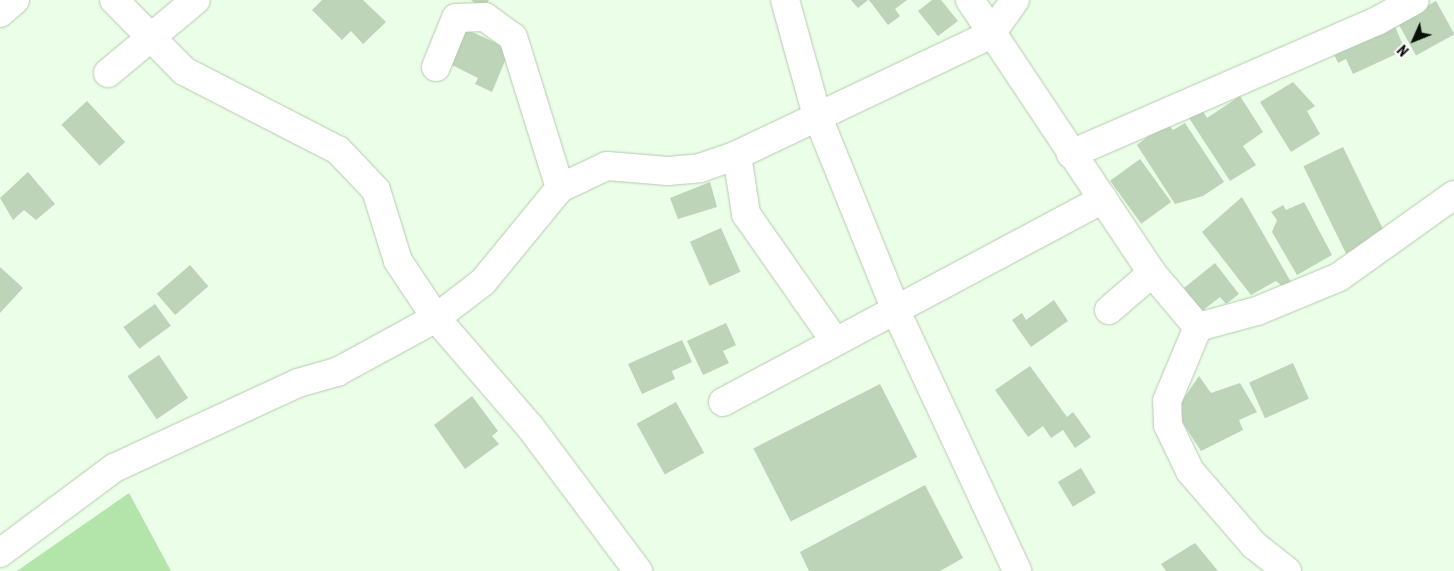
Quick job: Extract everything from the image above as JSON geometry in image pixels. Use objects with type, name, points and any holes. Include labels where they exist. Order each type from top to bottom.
[{"type":"street","points":[[0,13],[15,0]]},
{"type":"street","points":[[114,0],[148,38],[184,71],[338,150],[376,190],[398,261],[436,318],[531,428],[638,571]]},
{"type":"street","points":[[108,73],[196,0]]},
{"type":"street","points":[[785,0],[817,115],[896,311],[1017,571]]},
{"type":"street","points":[[970,0],[990,35],[1152,273],[1198,327]]},
{"type":"street","points":[[0,553],[114,468],[298,383],[337,372],[436,318],[483,282],[560,188],[607,166],[668,171],[700,168],[737,155],[817,115],[990,35],[1015,0]]},
{"type":"street","points":[[1071,154],[1377,21],[1415,0]]},
{"type":"street","points":[[436,67],[456,18],[486,17],[513,36],[560,188]]},
{"type":"street","points":[[737,155],[746,214],[835,341]]},
{"type":"street","points":[[1198,327],[1257,311],[1339,277],[1454,196]]},
{"type":"street","points":[[723,402],[1103,200]]},
{"type":"street","points":[[1109,310],[1152,273]]},
{"type":"street","points":[[1198,327],[1167,401],[1168,425],[1190,471],[1254,545],[1287,571]]},
{"type":"green space","points":[[129,493],[171,571],[17,571]]},
{"type":"building","points":[[322,0],[363,0],[386,22],[363,44],[351,31],[342,40],[312,10]]},
{"type":"building","points":[[471,0],[489,0],[482,9]]},
{"type":"building","points":[[851,0],[868,0],[858,8]]},
{"type":"building","points":[[869,0],[907,0],[895,9],[900,16],[888,25]]},
{"type":"building","points":[[932,0],[941,0],[958,21],[938,36],[918,11]]},
{"type":"building","points":[[1436,1],[1454,34],[1416,56],[1398,22]]},
{"type":"building","points":[[1394,24],[1405,50],[1353,74],[1346,59],[1338,63],[1333,52]]},
{"type":"building","points":[[463,28],[510,49],[492,92],[475,84],[478,78],[450,64]]},
{"type":"building","points":[[1293,82],[1315,106],[1307,111],[1320,134],[1291,152],[1260,102]]},
{"type":"building","points":[[1240,96],[1263,132],[1243,146],[1256,165],[1230,181],[1189,118],[1202,110],[1207,118]]},
{"type":"building","points":[[87,101],[125,142],[100,166],[61,125]]},
{"type":"building","points":[[1166,122],[1173,130],[1185,123],[1224,182],[1203,196],[1175,204],[1137,145]]},
{"type":"building","points":[[1343,147],[1386,234],[1346,253],[1303,166]]},
{"type":"building","points":[[1140,159],[1171,202],[1141,224],[1110,181]]},
{"type":"building","points":[[28,172],[55,204],[36,220],[24,210],[13,220],[0,198]]},
{"type":"building","points":[[710,182],[717,207],[678,219],[670,198]]},
{"type":"building","points":[[1242,197],[1291,282],[1283,287],[1276,281],[1251,295],[1202,232]]},
{"type":"building","points":[[1304,202],[1332,255],[1297,275],[1272,232],[1277,220],[1271,212],[1283,205],[1286,210]]},
{"type":"building","points":[[721,228],[741,272],[709,286],[690,242]]},
{"type":"building","points":[[1215,263],[1239,294],[1226,304],[1220,297],[1202,311],[1184,288]]},
{"type":"building","points":[[190,265],[208,286],[175,315],[157,294]]},
{"type":"building","points":[[0,267],[23,288],[0,313]]},
{"type":"building","points":[[1054,300],[1068,321],[1031,347],[1012,320],[1022,313],[1026,320]]},
{"type":"building","points":[[155,304],[171,326],[139,349],[123,327]]},
{"type":"building","points":[[726,323],[736,345],[723,351],[729,363],[703,375],[687,341]]},
{"type":"building","points":[[682,340],[692,362],[672,371],[675,379],[642,394],[628,364]]},
{"type":"building","points":[[159,355],[188,398],[157,419],[127,376]]},
{"type":"building","points":[[1293,363],[1309,399],[1265,418],[1249,383]]},
{"type":"building","points":[[1030,366],[1067,417],[1073,412],[1091,437],[1075,448],[1063,430],[1051,438],[1043,426],[1028,437],[995,390]]},
{"type":"building","points":[[1199,376],[1211,393],[1240,383],[1257,412],[1239,420],[1243,430],[1201,451],[1175,411]]},
{"type":"building","points":[[880,384],[917,457],[791,522],[753,448]]},
{"type":"building","points":[[472,396],[498,431],[492,436],[499,444],[465,469],[434,425]]},
{"type":"building","points":[[676,402],[704,453],[665,475],[637,424]]},
{"type":"building","points":[[1081,468],[1096,493],[1073,507],[1058,482]]},
{"type":"building","points":[[925,485],[963,558],[940,571],[809,571],[800,552]]},
{"type":"building","points":[[1195,543],[1218,571],[1166,571],[1161,564]]}]
